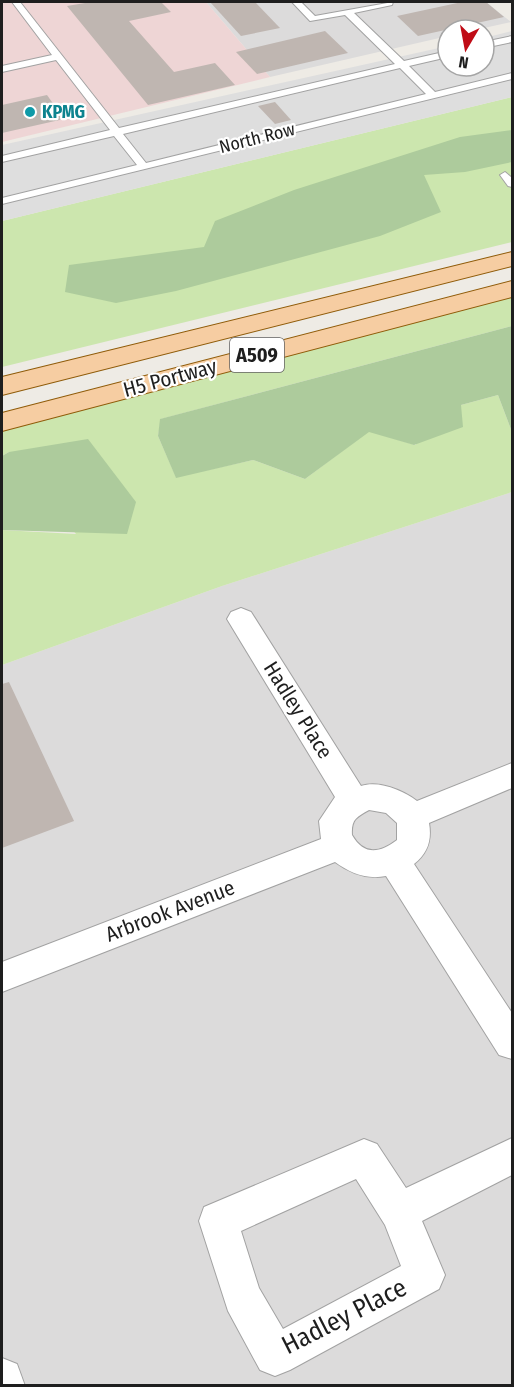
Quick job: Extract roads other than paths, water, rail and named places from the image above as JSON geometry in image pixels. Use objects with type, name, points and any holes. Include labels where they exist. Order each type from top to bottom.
[{"type":"main road","name":"H5 Portway","points":[[2,386],[513,259]]},
{"type":"main road","name":"H5 Portway","points":[[2,422],[513,289]]},
{"type":"street","name":"Hadley Place","points":[[241,619],[354,801]]},
{"type":"street","points":[[411,817],[513,775]]},
{"type":"street","points":[[379,797],[403,807],[415,826],[416,837],[412,847],[395,861],[383,865],[357,861],[339,846],[334,825],[337,815],[354,801],[379,797]]},
{"type":"street","name":"Arbrook Avenue","points":[[2,977],[339,846]]},
{"type":"street","points":[[395,861],[513,1043]]},
{"type":"street","points":[[399,1212],[513,1156]]},
{"type":"street","name":"Hadley Place","points":[[364,1157],[399,1212],[424,1275],[275,1355],[242,1297],[218,1221],[364,1157]]},
{"type":"street","points":[[2,1378],[4,1386]]},
{"type":"lane","points":[[16,2],[143,166]]},
{"type":"lane","points":[[296,2],[313,19],[388,2]]},
{"type":"lane","points":[[347,12],[433,95]]},
{"type":"lane","points":[[496,43],[513,39]]},
{"type":"lane","points":[[2,69],[58,57]]},
{"type":"lane","points":[[2,159],[436,57]]},
{"type":"lane","name":"North Row","points":[[2,201],[513,76]]},
{"type":"place","name":"KPMG","points":[[30,112]]}]
